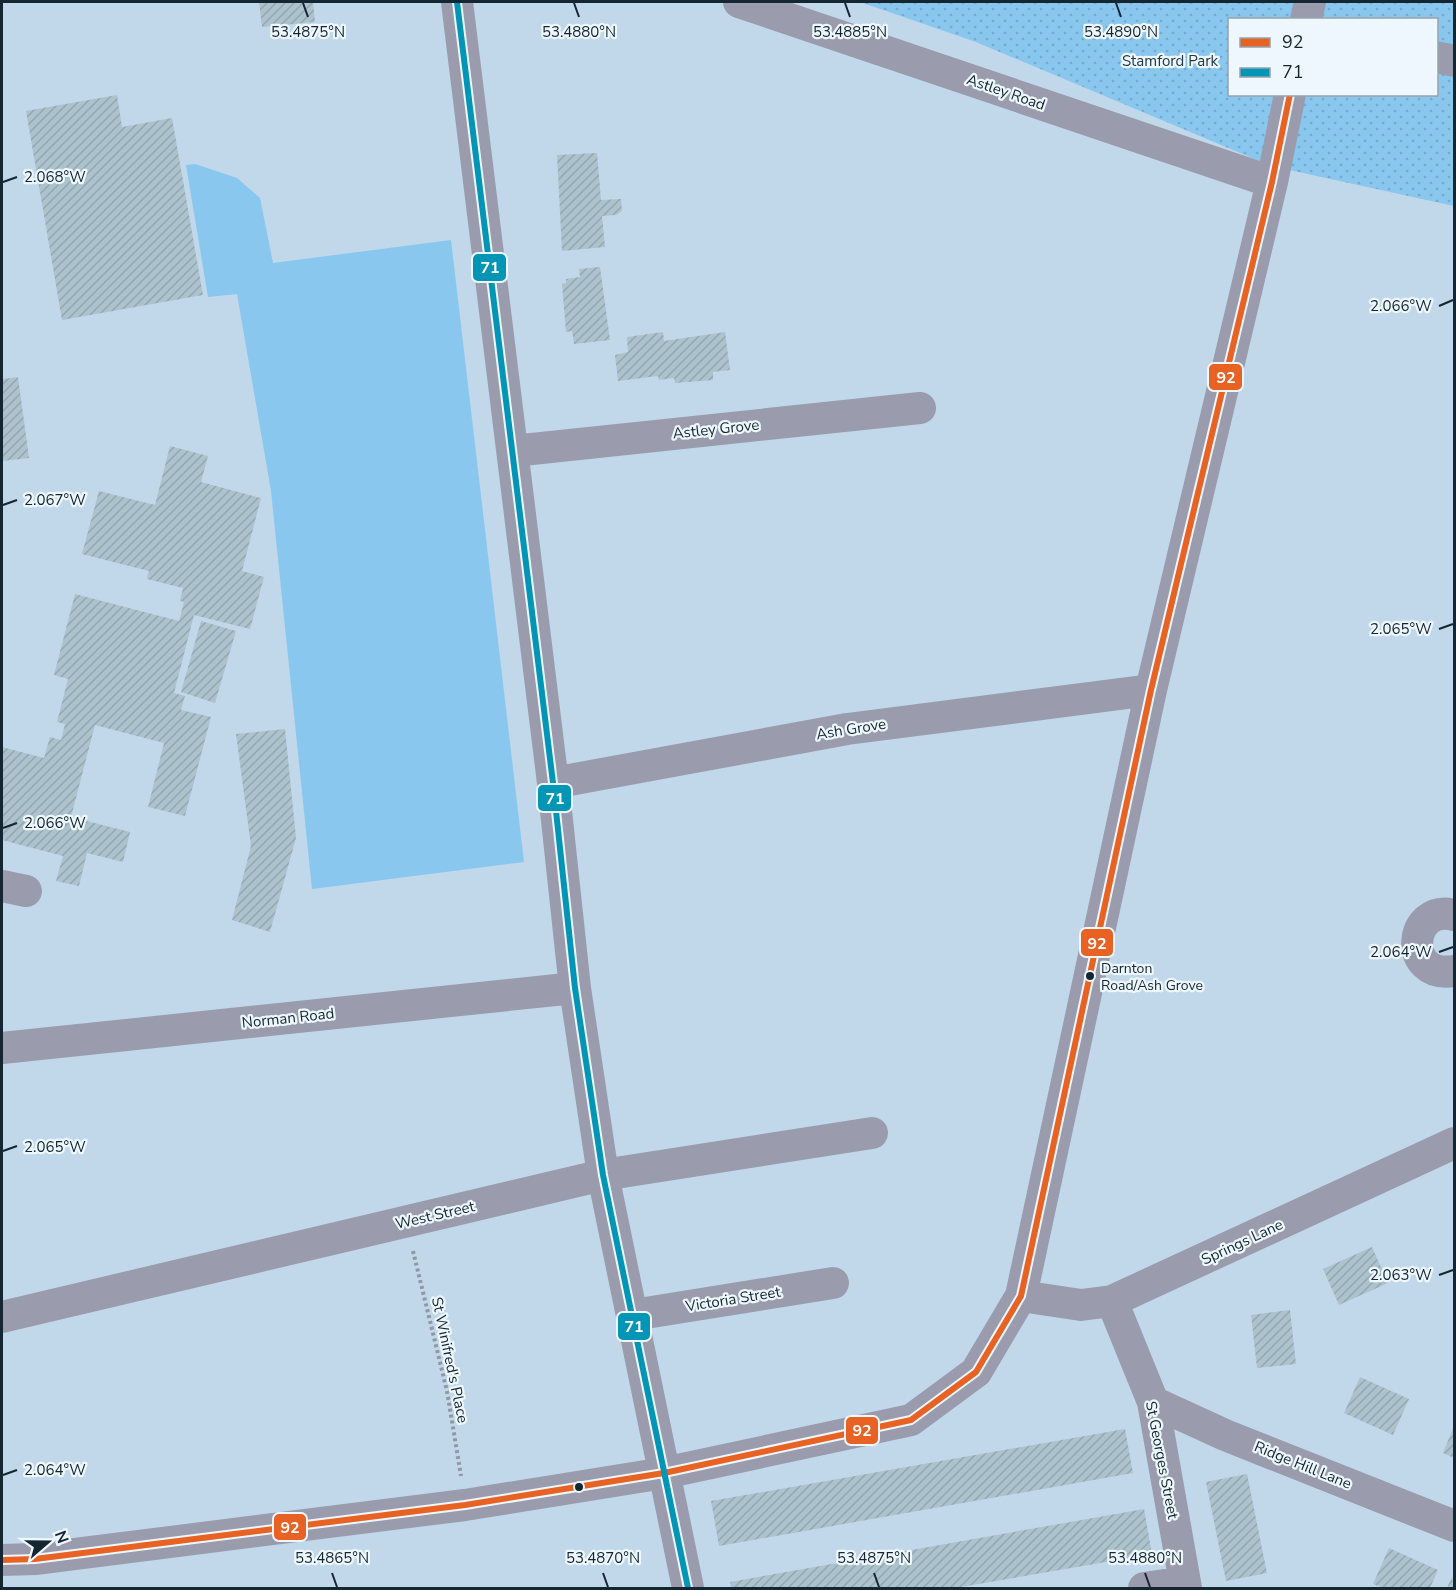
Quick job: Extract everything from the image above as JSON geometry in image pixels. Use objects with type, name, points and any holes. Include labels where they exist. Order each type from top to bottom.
[{"type":"street","points":[[457,2],[553,783],[575,988],[603,1175],[688,1588]]},
{"type":"street","name":"Astley Road","points":[[739,2],[1272,182]]},
{"type":"street","points":[[1306,18],[1310,2]]},
{"type":"street","points":[[1438,57],[1455,61]]},
{"type":"street","points":[[2,1560],[35,1559],[465,1505],[664,1473],[911,1420],[976,1372],[1021,1296],[1151,690],[1272,182],[1290,96]]},
{"type":"street","name":"Astley Grove","points":[[513,451],[920,408]]},
{"type":"street","name":"Ash Grove","points":[[553,783],[847,729],[1151,690]]},
{"type":"street","points":[[1455,915],[1434,916],[1426,921],[1420,929],[1416,944],[1418,954],[1428,967],[1437,971],[1455,971]]},
{"type":"street","name":"Norman Road","points":[[2,1048],[575,988]]},
{"type":"street","name":"West Street","points":[[2,1317],[603,1175],[872,1133]]},
{"type":"street","name":"Springs Lane","points":[[1021,1296],[1081,1305],[1112,1301],[1455,1143]]},
{"type":"street","name":"Victoria Street","points":[[633,1315],[833,1283]]},
{"type":"street","name":"St Georges Street","points":[[1112,1301],[1153,1402],[1185,1585]]},
{"type":"street","name":"Ridge Hill Lane","points":[[1153,1402],[1226,1435],[1455,1526]]},
{"type":"street","points":[[2,1580],[35,1559]]},
{"type":"street","points":[[1144,1588],[1185,1585]]},
{"type":"path","name":"St Winifred's Place","points":[[406,1222],[447,1391],[465,1505]]},
{"type":"green space","name":"Stamford Park","points":[[860,2],[1454,2],[1454,206],[1271,166],[976,42]]},
{"type":"green space","points":[[195,164],[237,178],[260,198],[273,263],[451,240],[524,862],[312,889],[271,491],[237,294],[208,297],[186,165]]},
{"type":"building","points":[[259,2],[313,2],[315,22],[262,27]]},
{"type":"building","points":[[117,95],[122,127],[172,118],[203,295],[62,320],[26,111]]},
{"type":"building","points":[[597,153],[601,200],[621,199],[622,211],[616,215],[602,216],[605,247],[562,251],[557,155]]},
{"type":"building","points":[[600,267],[610,340],[574,344],[572,331],[566,332],[562,284],[566,283],[566,279],[580,277],[579,269]]},
{"type":"building","points":[[663,332],[664,341],[725,332],[730,370],[713,372],[713,380],[675,383],[674,378],[659,380],[658,376],[618,381],[615,355],[628,352],[627,337]]},
{"type":"building","points":[[18,377],[29,458],[2,461],[2,379]]},
{"type":"building","points":[[170,446],[208,456],[201,482],[261,498],[242,571],[264,577],[250,629],[194,615],[174,693],[185,696],[181,710],[211,717],[185,816],[148,807],[164,743],[95,725],[71,817],[130,832],[123,862],[87,853],[79,886],[56,881],[63,856],[2,840],[2,747],[44,758],[50,737],[61,740],[65,724],[57,722],[68,679],[54,675],[75,594],[179,621],[184,602],[180,601],[183,588],[147,579],[149,571],[82,554],[99,491],[155,505]]},
{"type":"building","points":[[201,621],[236,631],[215,703],[181,692]]},
{"type":"building","points":[[285,729],[296,838],[270,932],[232,920],[251,846],[236,734]]},
{"type":"building","points":[[1372,1247],[1388,1283],[1339,1305],[1323,1269]]},
{"type":"building","points":[[1290,1310],[1296,1364],[1257,1368],[1251,1315]]},
{"type":"building","points":[[1360,1377],[1409,1399],[1393,1435],[1344,1413]]},
{"type":"building","points":[[1454,1426],[1454,1458],[1443,1453]]},
{"type":"building","points":[[1125,1429],[1133,1473],[719,1546],[711,1501]]},
{"type":"building","points":[[1247,1474],[1267,1573],[1226,1581],[1206,1482]]},
{"type":"building","points":[[1144,1509],[1152,1554],[955,1588],[731,1588],[730,1582]]},
{"type":"building","points":[[1389,1548],[1438,1570],[1430,1588],[1383,1588],[1373,1584]]},
{"type":"building","points":[[1452,1577],[1454,1588],[1447,1588]]},
{"type":"transit line","name":"71","points":[[457,2],[553,783],[575,988],[603,1175],[688,1588]]},
{"type":"transit line","name":"92","points":[[2,1560],[35,1559],[465,1505],[664,1473],[911,1420],[976,1372],[1021,1296],[1151,690],[1272,182],[1290,96]]},
{"type":"place","name":"Darnton Road/Ash Grove","points":[[1090,976]]}]
